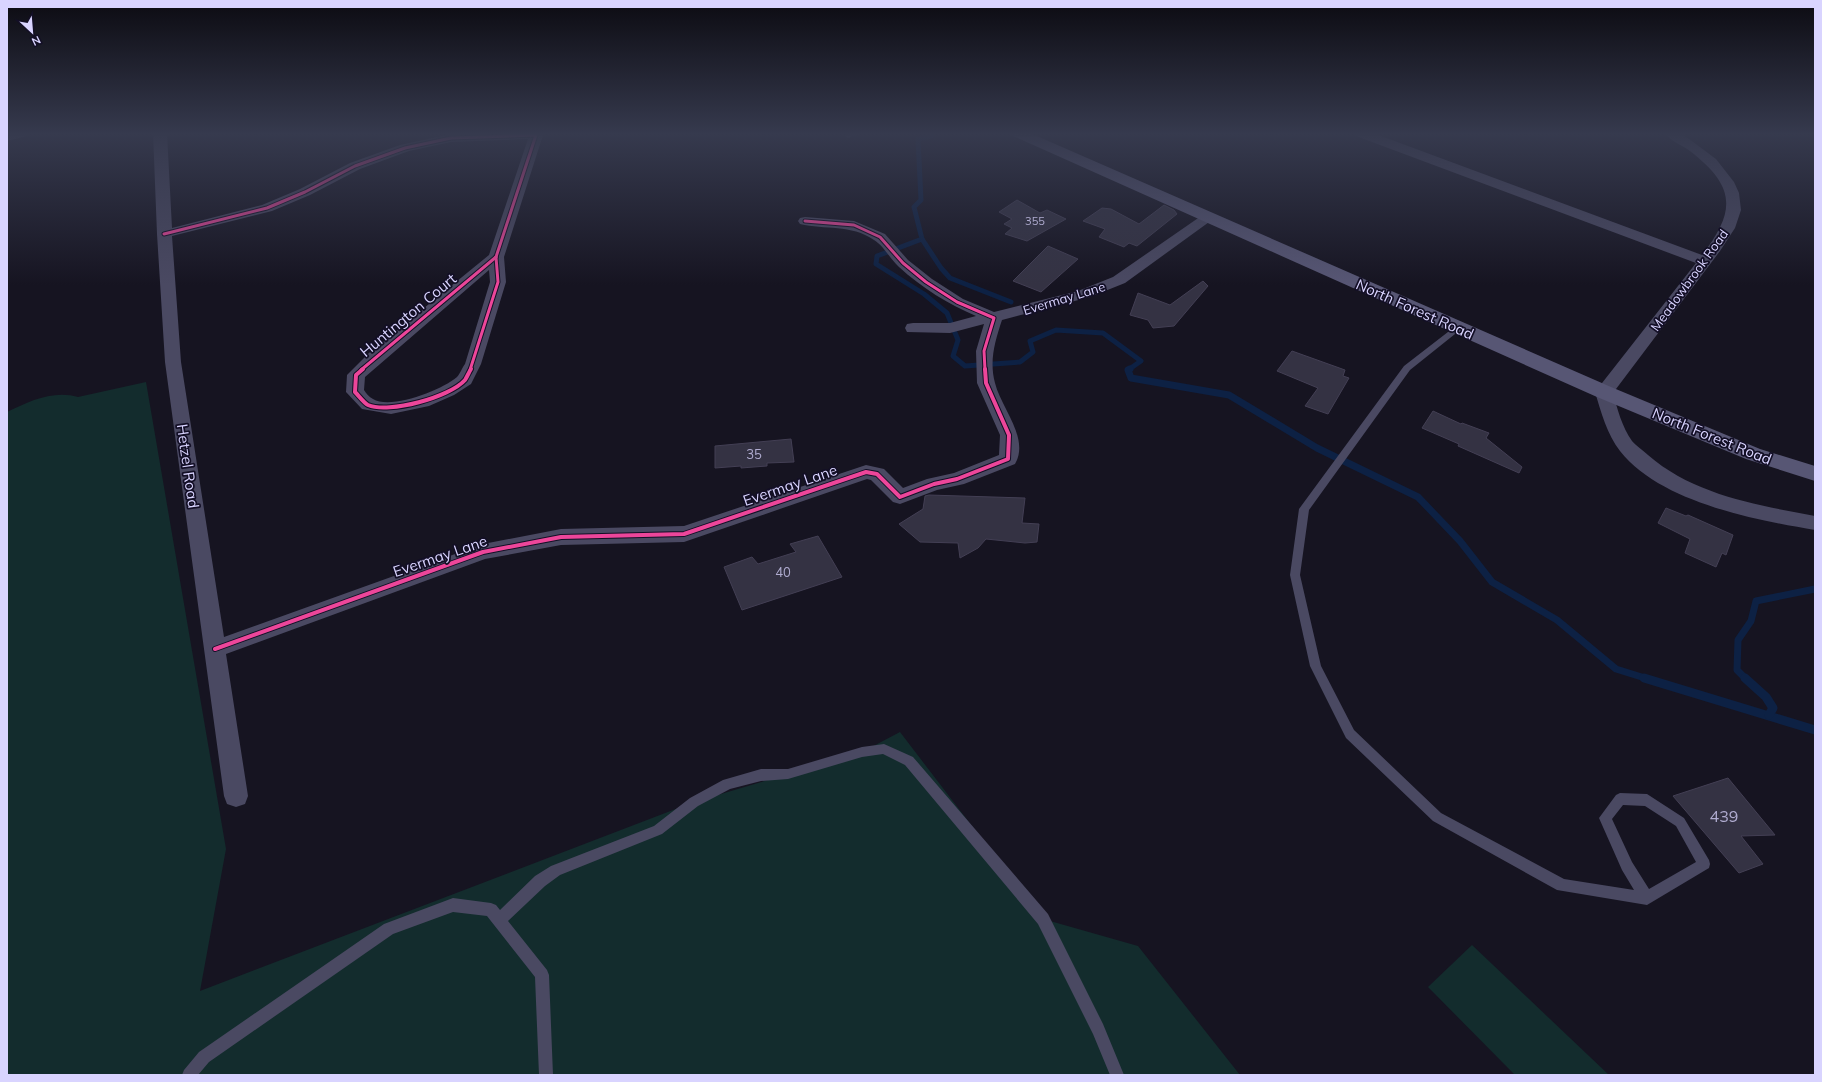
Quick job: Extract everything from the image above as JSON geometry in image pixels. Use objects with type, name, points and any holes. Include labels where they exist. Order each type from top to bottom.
[{"type":"main road","name":"North Forest Road","points":[[1133,183],[1604,392],[1753,454],[1815,474]]},
{"type":"street","name":"Hetzel Road","points":[[162,183],[173,362],[236,796]]},
{"type":"street","name":"Huntington Court","points":[[164,234],[220,222],[267,208],[321,183]]},
{"type":"street","name":"Huntington Court","points":[[496,257],[375,357],[356,375],[355,392],[368,405],[391,408],[423,402],[448,391],[465,380],[473,364],[498,282],[496,257],[520,183]]},
{"type":"street","points":[[1497,183],[1706,261]]},
{"type":"street","name":"Meadowbrook Road","points":[[1604,392],[1706,261],[1729,225],[1734,204],[1728,183]]},
{"type":"street","name":"Evermay Lane","points":[[913,328],[950,328],[1084,294],[1119,280],[1209,217]]},
{"type":"street","points":[[805,221],[854,225],[880,237],[903,263],[926,282],[957,302],[994,318]]},
{"type":"street","name":"Evermay Lane","points":[[215,649],[483,552],[561,537],[684,534],[866,472],[877,474],[900,497],[934,484],[957,479],[1008,459],[1009,435],[986,383],[984,351],[994,318]]},
{"type":"street","points":[[1604,392],[1610,412],[1629,450],[1665,478],[1710,498],[1752,512],[1815,523]]},
{"type":"lane","points":[[1457,328],[1407,368],[1304,509],[1295,575],[1316,666],[1350,734],[1437,817],[1562,885],[1647,898],[1704,864],[1680,822],[1647,800],[1620,799],[1606,818],[1627,866],[1647,898]]},
{"type":"lane","points":[[499,920],[540,881],[556,870],[658,830],[694,802],[727,784],[761,775],[788,774],[862,752],[884,749],[909,761],[1043,919],[1098,1029],[1116,1075]]},
{"type":"lane","points":[[189,1075],[204,1057],[389,929],[453,905],[491,910],[542,975],[546,1075]]},
{"type":"green space","points":[[146,382],[226,849],[200,991],[694,802],[862,752],[900,732],[1043,919],[1138,946],[1240,1075],[7,1075],[7,412],[24,404],[51,396],[69,395],[78,397]]},
{"type":"green space","points":[[1472,945],[1609,1075],[1515,1075],[1428,987]]},
{"type":"building","points":[[1017,200],[1040,213],[1047,210],[1066,219],[1027,241],[1005,234],[1012,228],[1004,224],[1012,219],[999,212]]},
{"type":"building","points":[[1164,205],[1174,210],[1177,214],[1137,246],[1129,243],[1124,247],[1099,237],[1105,229],[1083,221],[1102,208],[1111,209],[1139,224]]},
{"type":"building","points":[[1048,246],[1078,259],[1041,292],[1013,281]]},
{"type":"building","points":[[1203,281],[1208,286],[1174,326],[1153,328],[1148,320],[1130,315],[1138,293],[1170,305]]},
{"type":"building","points":[[1292,351],[1345,370],[1343,376],[1349,378],[1328,414],[1305,406],[1318,388],[1277,371]]},
{"type":"building","points":[[1433,411],[1461,424],[1462,423],[1489,433],[1486,438],[1522,467],[1519,473],[1422,428]]},
{"type":"building","points":[[791,439],[794,462],[767,463],[767,466],[741,468],[741,466],[715,468],[715,446]]},
{"type":"building","points":[[925,496],[1025,498],[1022,523],[1039,524],[1037,542],[1025,543],[986,539],[978,548],[960,558],[958,543],[920,542],[899,524],[923,509]]},
{"type":"building","points":[[1666,508],[1686,516],[1688,515],[1733,535],[1726,555],[1722,553],[1716,567],[1685,553],[1690,539],[1658,523]]},
{"type":"building","points":[[818,536],[842,577],[742,610],[724,567],[752,557],[758,564],[796,552],[790,544]]},
{"type":"building","points":[[1728,778],[1775,835],[1741,836],[1763,864],[1739,873],[1673,796]]},
{"type":"waterway","points":[[920,183],[921,200],[914,207],[922,239]]},
{"type":"waterway","points":[[922,239],[941,268],[950,278],[1011,302]]},
{"type":"waterway","points":[[922,239],[877,256],[876,264],[924,294],[947,313],[958,340],[953,356],[965,366],[1020,362],[1033,352],[1030,341],[1056,330],[1103,333],[1141,361],[1128,370]]},
{"type":"waterway","points":[[1128,370],[1131,378],[1229,395],[1317,448],[1418,497],[1460,541],[1492,582],[1557,620],[1616,669],[1648,679]]},
{"type":"waterway","points":[[1745,678],[1737,670],[1738,640],[1751,621],[1756,601],[1815,589]]},
{"type":"waterway","points":[[1644,678],[1815,730]]},
{"type":"waterway","points":[[1745,678],[1766,697],[1773,708],[1769,715]]},
{"type":"cycle path","points":[[164,234],[267,208],[321,183]]},
{"type":"cycle path","points":[[496,257],[520,183]]},
{"type":"cycle path","points":[[215,649],[483,552],[561,537],[684,534],[866,472],[877,474],[900,497],[934,484],[957,479],[1008,459],[1009,435],[986,383],[984,351],[994,318],[957,302],[926,282],[903,263],[880,237],[854,225],[805,221]]},
{"type":"cycle path","points":[[496,257],[498,282],[473,364],[465,380],[448,391],[423,402],[391,408],[368,405],[355,392],[356,375],[375,357],[496,257]]}]
